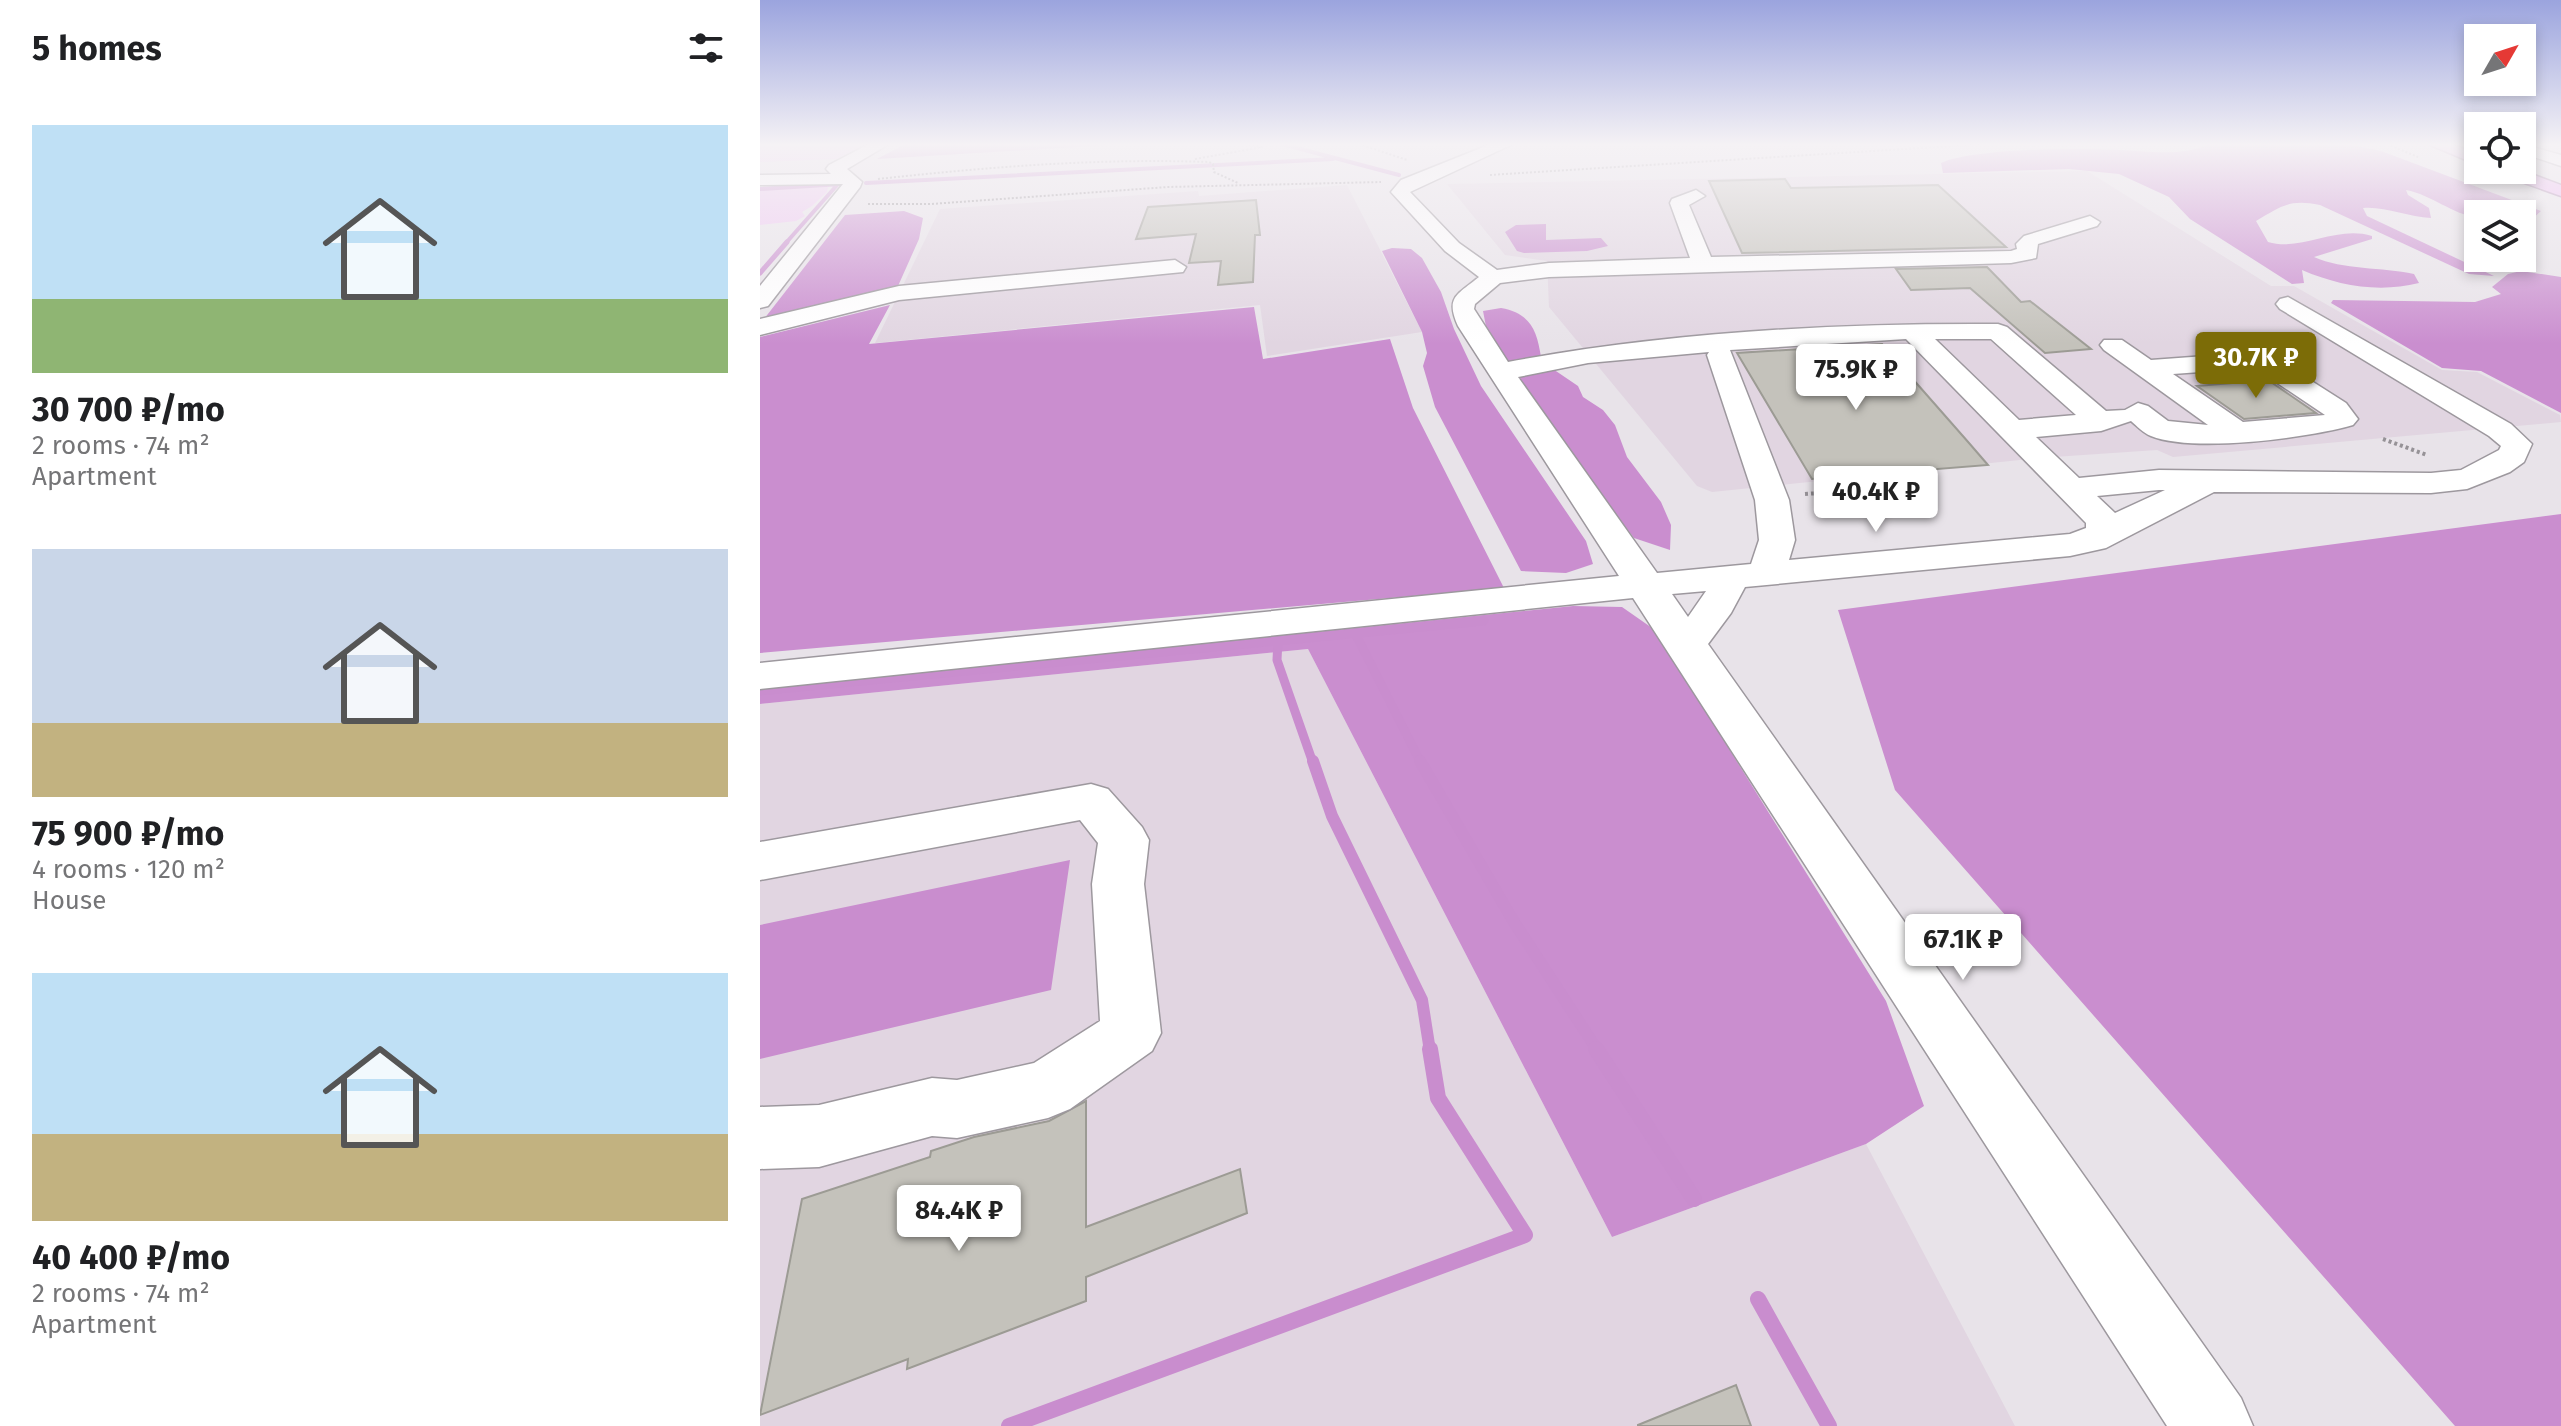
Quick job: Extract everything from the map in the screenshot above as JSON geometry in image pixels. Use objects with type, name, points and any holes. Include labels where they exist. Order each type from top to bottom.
[{"type":"street","points":[[760,301],[832,211]]},
{"type":"street","points":[[1420,211],[1431,227],[1472,263],[1505,275],[1703,264],[2011,257],[2028,253],[2026,244],[2031,240],[2090,222]]},
{"type":"street","points":[[1682,211],[1703,264]]},
{"type":"street","points":[[760,327],[899,293],[1175,267]]},
{"type":"street","points":[[1505,275],[1464,301],[1462,309],[1470,326],[2213,1426]]},
{"type":"street","points":[[2071,489],[2159,480],[2431,483],[2467,479],[2513,455],[2517,444],[2500,430],[2288,304]]},
{"type":"street","points":[[1501,372],[1588,355],[1912,331],[1998,332],[2101,422]]},
{"type":"street","points":[[1912,331],[2103,521],[2104,532]]},
{"type":"street","points":[[2113,345],[2237,432]]},
{"type":"street","points":[[1686,644],[1719,602],[1747,576],[1777,540],[1772,500],[1720,355]]},
{"type":"street","points":[[2138,412],[2159,429],[2198,435],[2325,424],[2343,419],[2336,409],[2260,360],[2146,368]]},
{"type":"street","points":[[2010,430],[2101,422],[2138,412],[2201,406]]},
{"type":"street","points":[[760,676],[1645,585],[2070,545],[2093,540],[2183,494],[2226,483]]},
{"type":"street","points":[[760,861],[1091,801],[1124,840],[1118,884],[1131,1033],[1048,1089],[957,1109],[932,1107],[819,1136],[760,1138]]},
{"type":"path","points":[[1772,500],[1828,491],[1922,486]]},
{"type":"shaded area","points":[[760,211],[804,211],[802,212],[805,216],[796,221],[760,225]]},
{"type":"shaded area","points":[[904,211],[923,218],[919,239],[898,286],[764,319],[845,215]]},
{"type":"shaded area","points":[[939,211],[1360,211],[1422,332],[1267,356],[1260,305],[875,343]]},
{"type":"shaded area","points":[[1469,211],[2150,211],[2271,286],[2294,286],[2442,370],[2477,372],[2560,415],[2561,422],[2173,457],[2157,450],[2039,458],[1712,492],[1697,486],[1549,307],[1547,261],[1505,255]]},
{"type":"shaded area","points":[[2182,211],[2274,211],[2256,221],[2268,242],[2281,244],[2345,234],[2372,236],[2372,239],[2314,257],[2337,264],[2414,274],[2419,283],[2374,288],[2330,280],[2302,270],[2304,283],[2292,284],[2190,219]]},
{"type":"shaded area","points":[[2332,211],[2364,211],[2367,216],[2464,262],[2464,272]]},
{"type":"shaded area","points":[[2387,211],[2430,211],[2431,218],[2414,216]]},
{"type":"shaded area","points":[[1546,224],[1546,240],[1601,238],[1608,246],[1587,251],[1524,253],[1517,251],[1505,232],[1516,225]]},
{"type":"shaded area","points":[[1411,249],[1422,258],[1441,292],[1454,329],[1481,386],[1586,541],[1593,564],[1566,573],[1521,571],[1435,407],[1423,366],[1427,353],[1422,332],[1382,251]]},
{"type":"shaded area","points":[[2465,272],[2486,272],[2494,276],[2469,274]]},
{"type":"shaded area","points":[[2528,272],[2561,277],[2561,413],[2481,371],[2442,368],[2331,303],[2333,300],[2475,302],[2501,294],[2492,287],[2508,274]]},
{"type":"shaded area","points":[[890,305],[869,344],[1254,307],[1263,359],[1390,339],[1413,408],[1504,588],[760,653],[760,337]]},
{"type":"shaded area","points":[[1501,308],[1519,314],[1530,324],[1541,357],[1509,365],[1488,337],[1483,311]]},
{"type":"shaded area","points":[[1550,367],[1578,386],[1583,397],[1603,410],[1615,425],[1627,457],[1661,502],[1671,525],[1670,550],[1634,538],[1566,449],[1517,374]]},
{"type":"shaded area","points":[[2561,514],[2561,1426],[2455,1426],[1895,790],[1838,610]]},
{"type":"shaded area","points":[[1573,606],[1622,607],[1655,630],[1886,1001],[1924,1106],[1866,1144],[1612,1237],[1308,649],[760,704],[760,688]]},
{"type":"shaded area","points":[[1308,649],[1612,1237],[1866,1144],[2015,1426],[760,1426],[760,704]]},
{"type":"shaded area","points":[[1070,860],[1051,990],[760,1059],[760,925]]},
{"type":"building","points":[[1147,211],[1257,211],[1260,235],[1255,235],[1253,282],[1218,285],[1221,261],[1189,263],[1196,234],[1136,239]]},
{"type":"building","points":[[1723,211],[1966,211],[2006,247],[1742,253]]},
{"type":"building","points":[[1987,267],[2021,302],[2030,301],[2091,349],[2045,353],[1970,288],[1911,290],[1896,269]]},
{"type":"building","points":[[1882,344],[1988,465],[1812,479],[1737,353]]},
{"type":"building","points":[[2268,380],[2316,413],[2244,419],[2197,386]]},
{"type":"building","points":[[1086,1101],[1086,1227],[1240,1169],[1247,1213],[1086,1277],[1086,1301],[907,1369],[908,1359],[760,1415],[802,1199],[930,1157],[931,1151],[974,1137],[1049,1121]]},
{"type":"building","points":[[1736,1385],[1751,1426],[1638,1426],[1638,1425]]},
{"type":"waterway","points":[[785,244],[815,211]]},
{"type":"waterway","points":[[760,273],[787,242]]},
{"type":"waterway","points":[[1355,633],[1484,621]]},
{"type":"waterway","points":[[1278,641],[1355,633]]},
{"type":"waterway","points":[[1355,633],[1421,763]]},
{"type":"waterway","points":[[760,691],[1278,641]]},
{"type":"waterway","points":[[1278,641],[1277,660],[1313,763]]},
{"type":"waterway","points":[[1313,761],[1332,816],[1422,1000],[1430,1051]]},
{"type":"waterway","points":[[1420,761],[1514,922],[1598,1051]]},
{"type":"waterway","points":[[1009,1426],[1525,1235],[1438,1098],[1430,1049]]},
{"type":"waterway","points":[[1596,1049],[1694,1199]]},
{"type":"waterway","points":[[1758,1299],[1829,1426]]}]
